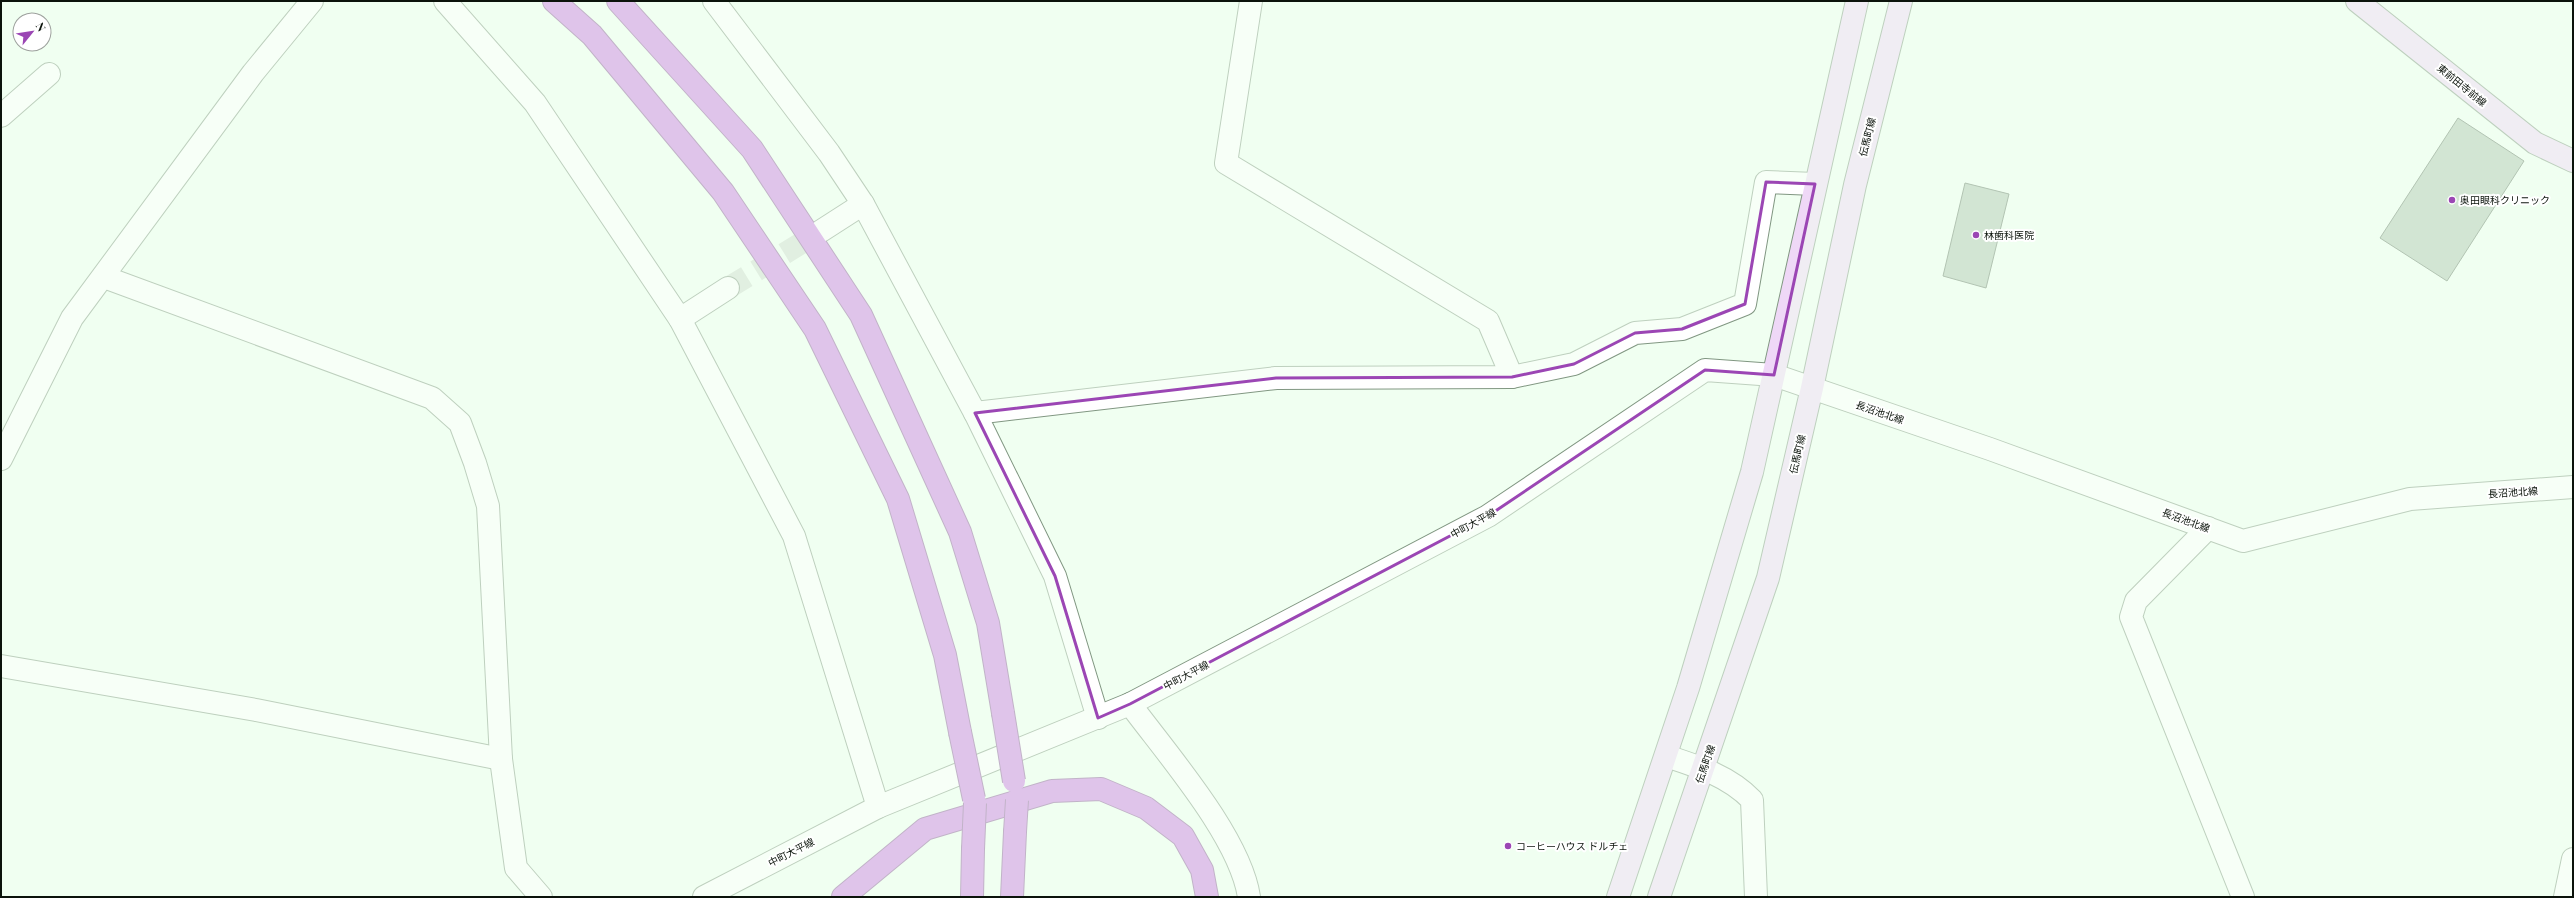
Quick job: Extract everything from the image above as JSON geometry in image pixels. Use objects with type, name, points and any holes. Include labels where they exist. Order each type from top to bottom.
[{"type":"highway","points":[[554,1],[592,35],[723,192],[815,329],[898,499],[945,655],[974,799],[972,897]]},
{"type":"highway","points":[[618,1],[752,150],[861,316],[960,532],[988,623],[1017,800],[1012,897]]},
{"type":"highway","points":[[843,897],[924,829],[1052,791],[1100,790],[1146,808],[1183,836],[1202,870],[1207,897]]},
{"type":"street","points":[[1,459],[72,318],[104,277],[253,74],[312,1]]},
{"type":"street","points":[[445,1],[535,102],[680,319],[794,536],[878,807]]},
{"type":"street","points":[[714,1],[829,153],[863,204],[975,413],[1055,576],[1098,718]]},
{"type":"street","points":[[1251,1],[1226,163],[1488,321],[1512,377]]},
{"type":"street","points":[[1618,897],[1688,688],[1752,472],[1857,1]]},
{"type":"street","name":"伝馬町線","points":[[1659,897],[1768,578],[1812,388],[1855,185],[1901,1]]},
{"type":"street","name":"東前田寺前線","points":[[2357,1],[2534,143],[2573,161]]},
{"type":"street","points":[[1,116],[49,74]]},
{"type":"street","points":[[975,413],[1276,378],[1512,377],[1574,364],[1635,333],[1682,329],[1745,304],[1766,182],[1815,184]]},
{"type":"street","points":[[821,231],[863,204]]},
{"type":"street","points":[[104,277],[432,398],[460,424],[475,463],[488,506],[501,759],[516,868],[541,897]]},
{"type":"street","points":[[680,319],[728,288]]},
{"type":"street","name":"中町大平線","points":[[704,897],[878,807],[1130,704],[1488,516],[1705,370],[1774,376],[1812,388]]},
{"type":"street","name":"長沼池北線","points":[[1812,388],[1990,449],[2243,541],[2410,499],[2573,487]]},
{"type":"street","points":[[2208,528],[2136,601],[2131,617],[2243,897]]},
{"type":"street","points":[[1,666],[256,710],[501,759]]},
{"type":"street","points":[[1130,704],[1204,804],[1234,851],[1247,883],[1249,897]]},
{"type":"street","points":[[1666,756],[1704,768],[1741,789],[1752,800],[1756,897]]},
{"type":"street","points":[[2565,897],[2573,859]]},
{"type":"highlighted area","points":[[1766,182],[1815,184],[1774,375],[1705,370],[1488,516],[1130,704],[1098,718],[1055,576],[975,413],[1276,378],[1512,377],[1574,364],[1635,333],[1682,329],[1745,304]]},
{"type":"building","name":"奥田眼科クリニック","points":[[2458,118],[2524,161],[2447,281],[2380,238]]},
{"type":"building","name":"林歯科医院","points":[[1965,183],[2009,194],[1986,288],[1943,276]]},
{"type":"tunnel","points":[[728,288],[821,231]]},
{"type":"place","name":"奥田眼科クリニック","points":[[2452,200]]},
{"type":"place","name":"林歯科医院","points":[[1976,235]]},
{"type":"place","name":"コーヒーハウス ドルチェ","points":[[1508,846]]}]
